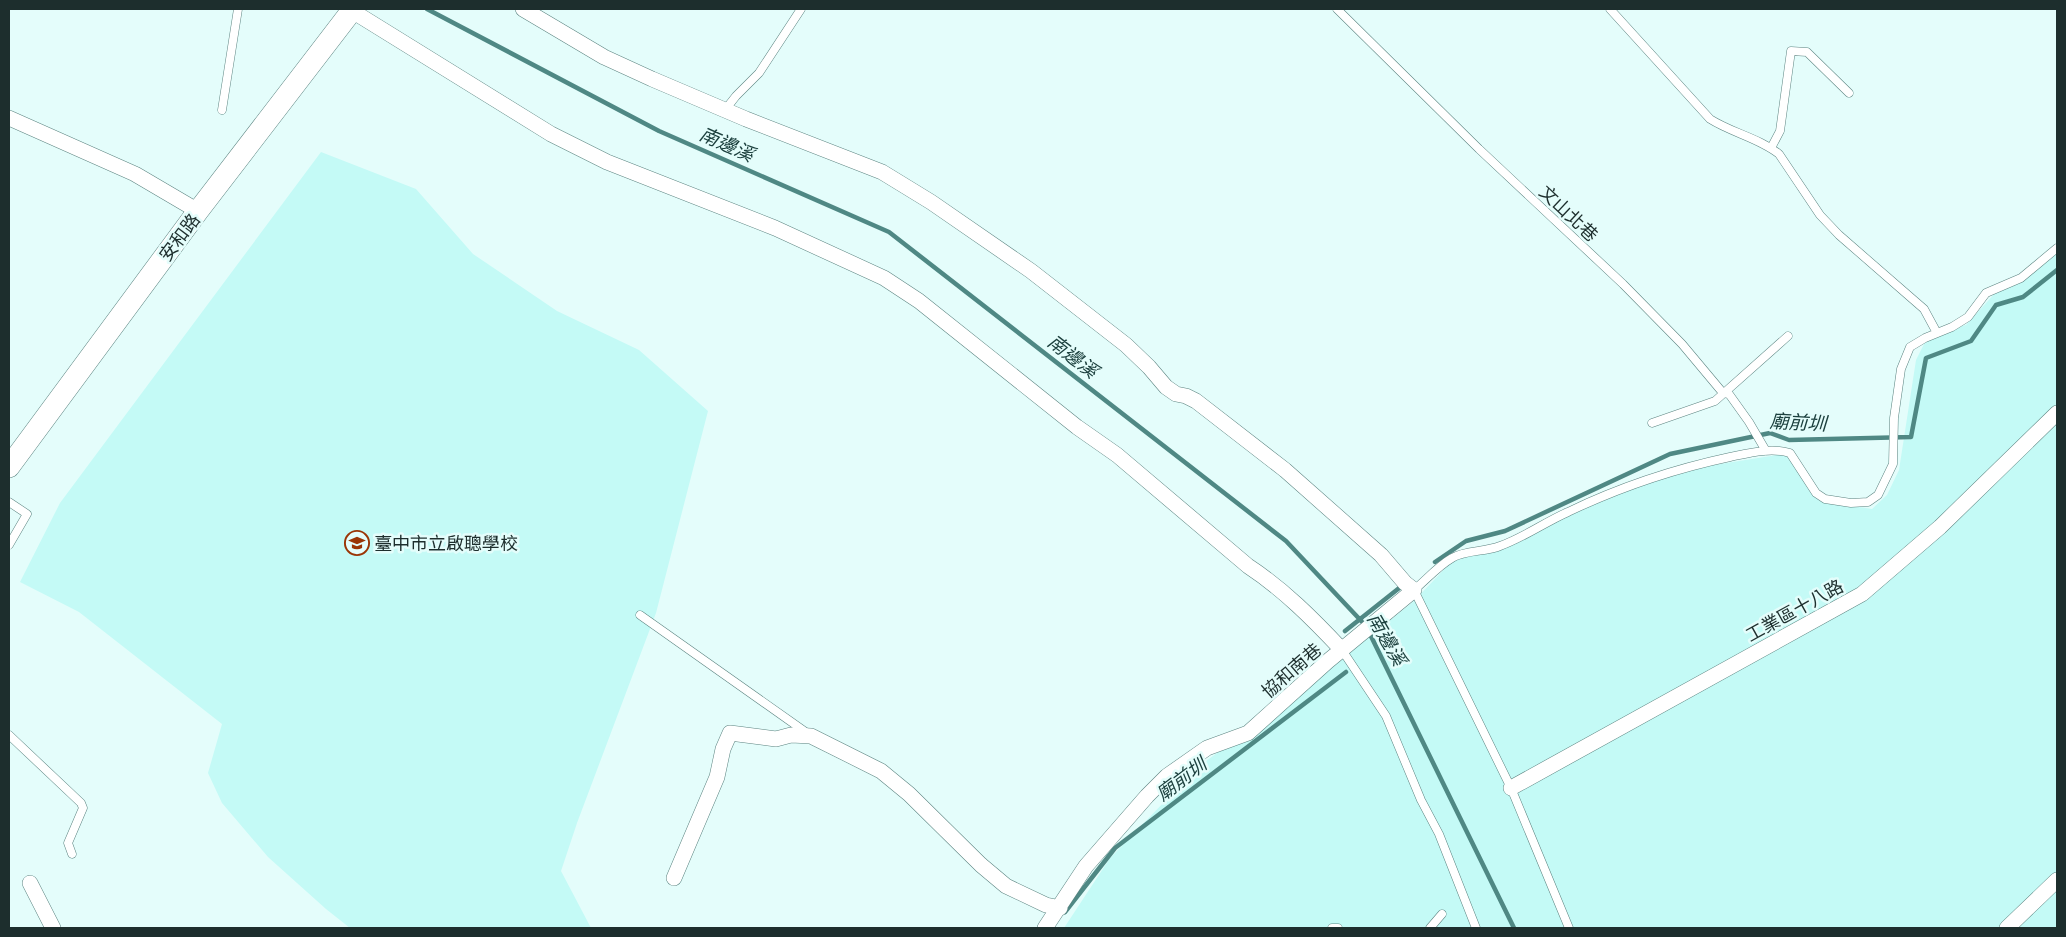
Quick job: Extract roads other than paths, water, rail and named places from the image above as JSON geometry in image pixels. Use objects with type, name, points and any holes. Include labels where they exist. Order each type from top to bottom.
[{"type":"main road","name":"安和路","points":[[9,467],[351,9]]},
{"type":"street","points":[[351,9],[551,134],[607,162],[775,228],[884,278],[919,302],[1077,427],[1117,455],[1150,485],[1199,523],[1248,566],[1270,580],[1316,622],[1342,650],[1414,590],[1381,555],[1285,470],[1196,401],[1176,394],[1166,387],[1126,345],[1031,271],[980,235],[882,172],[725,110],[604,57],[523,9]]},
{"type":"street","points":[[9,118],[135,174],[198,212]]},
{"type":"street","name":"工業區十八路","points":[[1511,788],[1862,594],[1940,527],[2057,413]]},
{"type":"street","name":"協和南巷","points":[[1045,928],[1086,866],[1102,846],[1146,796],[1167,776],[1207,748],[1248,733],[1342,650]]},
{"type":"street","points":[[674,878],[717,777],[723,749],[730,733],[776,739],[791,735],[811,736],[881,771],[909,794],[981,865],[1006,886],[1046,905],[1060,908]]},
{"type":"street","points":[[2008,928],[2057,880]]},
{"type":"street","points":[[30,883],[53,928]]},
{"type":"lane","points":[[222,110],[238,9]]},
{"type":"lane","points":[[725,110],[758,73],[800,9]]},
{"type":"lane","name":"文山北巷","points":[[1337,9],[1479,149],[1623,284],[1682,344],[1724,393],[1729,394],[1766,451]]},
{"type":"lane","points":[[1610,9],[1710,118],[1720,125],[1771,148],[1779,154],[1820,215],[1839,235],[1924,309],[1937,333]]},
{"type":"lane","points":[[1771,148],[1780,131],[1791,51],[1806,52],[1849,93]]},
{"type":"lane","points":[[1569,928],[1511,788],[1414,590],[1451,558],[1459,554],[1500,546],[1568,511],[1653,476],[1698,464],[1766,451],[1783,450],[1790,453],[1816,493],[1825,499],[1851,503],[1868,502],[1878,495],[1892,464],[1894,418],[1901,369],[1910,348],[1925,338],[1968,317],[1986,293],[2021,278],[2057,248]]},
{"type":"lane","points":[[1652,423],[1716,401],[1788,336]]},
{"type":"lane","points":[[9,502],[27,514],[9,545]]},
{"type":"lane","points":[[640,615],[811,736]]},
{"type":"lane","name":"協和南巷","points":[[1342,650],[1357,669],[1386,716],[1420,800],[1439,834],[1476,928]]},
{"type":"lane","points":[[9,735],[81,803],[83,808],[68,843],[72,854]]},
{"type":"lane","points":[[1430,928],[1442,914]]},
{"type":"lane","points":[[1332,928],[1338,928]]},
{"type":"waterway","name":"南邊溪","points":[[427,9],[659,131],[889,232],[1286,541],[1366,626],[1514,928]]},
{"type":"waterway","name":"廟前圳","points":[[1435,562],[1466,541],[1505,531],[1670,454],[1770,433],[1789,440],[1911,437],[1926,358],[1971,341],[1996,305],[2023,297],[2057,270]]},
{"type":"waterway","name":"廟前圳","points":[[1345,631],[1403,585]]},
{"type":"waterway","name":"廟前圳","points":[[1065,912],[1115,848],[1346,672]]},
{"type":"place","name":"臺中市立啟聰學校","points":[[357,543]]}]
